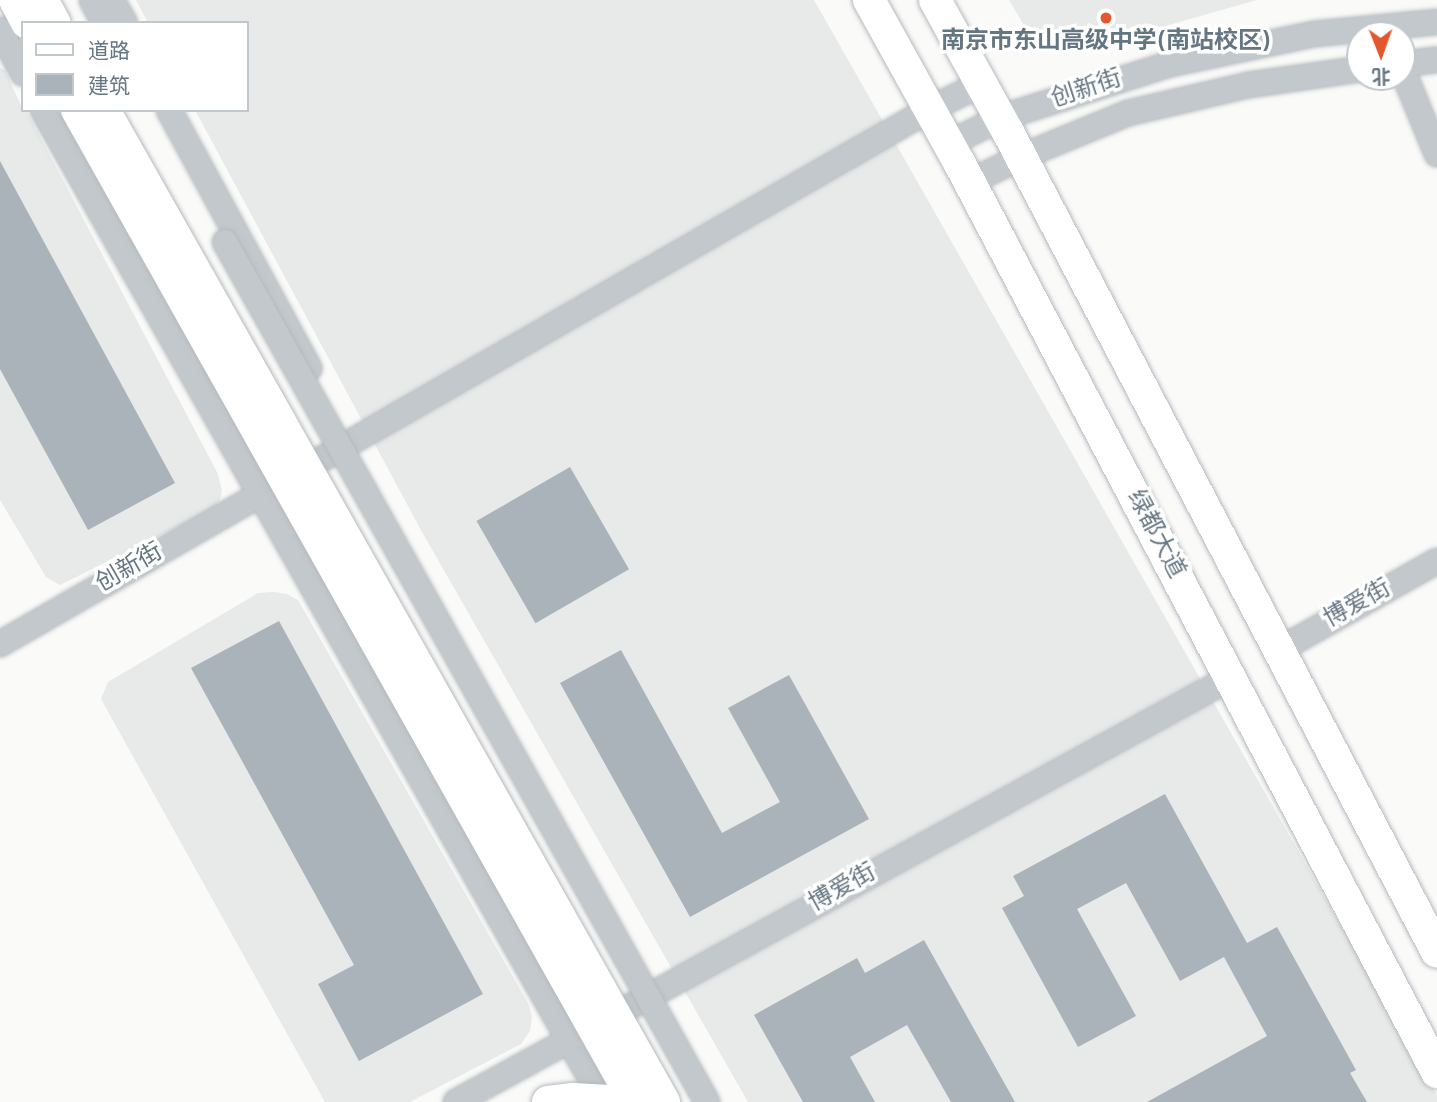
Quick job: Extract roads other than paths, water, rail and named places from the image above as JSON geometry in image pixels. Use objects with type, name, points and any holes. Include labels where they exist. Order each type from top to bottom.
[{"type":"main road","points":[[15,0],[26,21]]},
{"type":"main road","points":[[43,0],[54,21]]},
{"type":"main road","name":"绿都大道","points":[[869,0],[970,182],[1437,1072]]},
{"type":"main road","points":[[935,0],[1021,157],[1437,952]]},
{"type":"main road","points":[[78,112],[635,1102]]},
{"type":"main road","points":[[105,112],[664,1102]]},
{"type":"main road","points":[[548,1102],[573,1099],[626,1102]]},
{"type":"street","points":[[92,0],[103,21]]},
{"type":"street","points":[[112,0],[124,21]]},
{"type":"street","name":"创新街","points":[[949,144],[1000,118],[1170,64],[1248,45],[1314,34],[1437,22]]},
{"type":"street","points":[[0,30],[21,69]]},
{"type":"street","points":[[1416,64],[1437,60]]},
{"type":"street","name":"创新街","points":[[970,182],[1021,157],[1128,113],[1186,98],[1286,78],[1346,71]]},
{"type":"street","name":"创新街","points":[[0,644],[930,109],[981,84]]},
{"type":"street","points":[[1412,91],[1437,154]]},
{"type":"street","points":[[44,112],[604,1102]]},
{"type":"street","points":[[153,112],[709,1102]]},
{"type":"street","points":[[170,112],[709,1102]]},
{"type":"street","name":"博爱街","points":[[1279,650],[1437,561]]},
{"type":"street","name":"博爱街","points":[[456,1102],[568,1038],[1230,678]]},
{"type":"place","name":"南京市东山高级中学(南站校区)","points":[[1106,18]]}]
